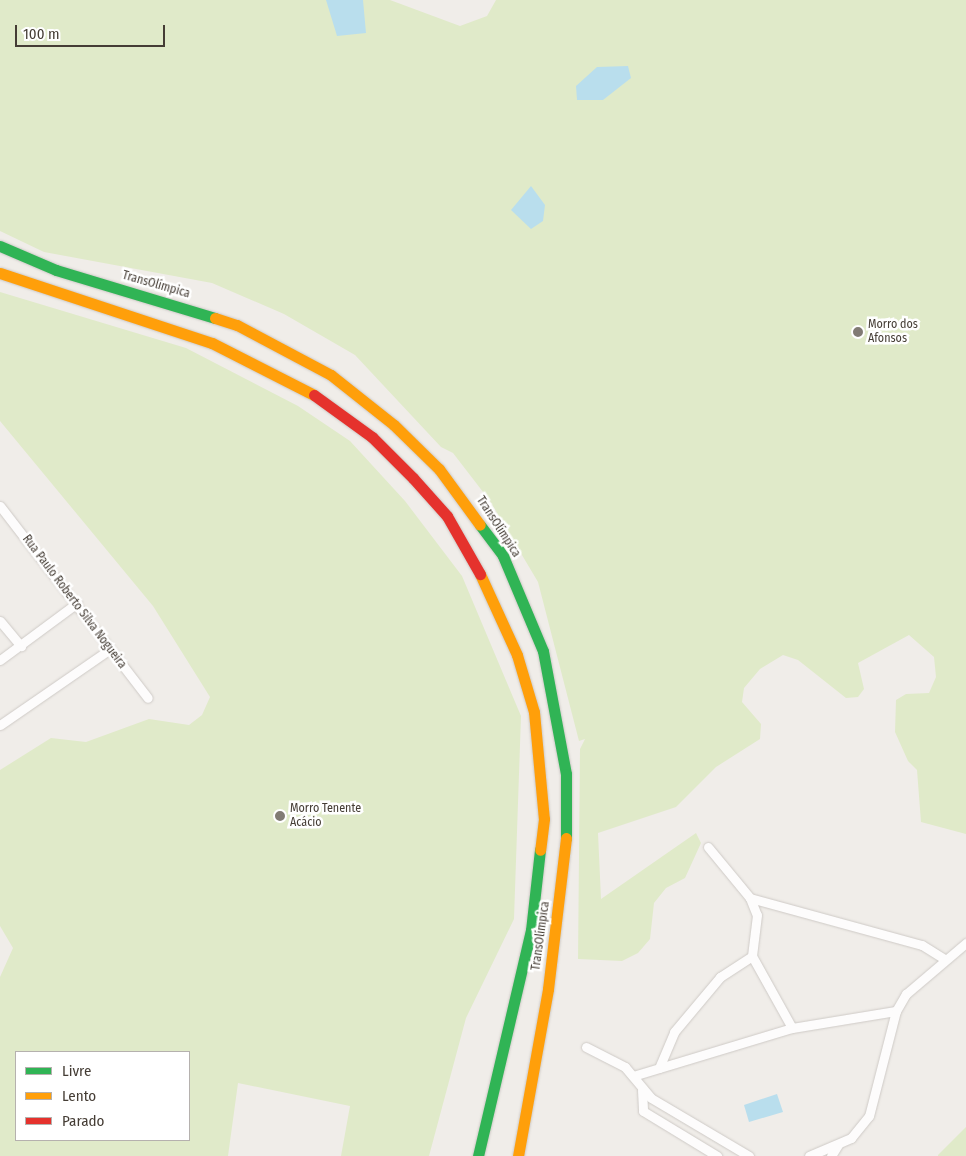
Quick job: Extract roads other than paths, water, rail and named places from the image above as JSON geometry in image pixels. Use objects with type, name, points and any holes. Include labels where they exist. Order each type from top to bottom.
[{"type":"highway","name":"TransOlímpica","points":[[0,246],[56,270],[237,326],[331,375],[394,425],[438,469],[503,556],[542,651],[564,765],[568,820],[548,989],[518,1156]]},
{"type":"highway","name":"TransOlímpica","points":[[0,273],[212,343],[309,391],[372,437],[413,478],[447,516],[473,558],[514,648],[534,712],[544,819],[531,930],[478,1156]]},
{"type":"street","name":"Rua Paulo Roberto Silva Nogueira","points":[[0,506],[77,603],[148,698]]},
{"type":"street","points":[[0,660],[77,603]]},
{"type":"street","points":[[0,621],[20,646]]},
{"type":"street","points":[[0,725],[110,649]]},
{"type":"street","points":[[708,847],[750,898],[757,916],[752,956],[792,1028]]},
{"type":"street","points":[[750,898],[922,945],[944,959]]},
{"type":"street","points":[[808,1156],[851,1138],[869,1116],[896,1011],[906,994],[944,959],[966,943]]},
{"type":"street","points":[[659,1068],[674,1032],[720,978],[752,956]]},
{"type":"street","points":[[633,1076],[792,1028],[896,1011]]},
{"type":"street","points":[[586,1047],[633,1076],[642,1090],[749,1156]]},
{"type":"street","points":[[642,1090],[643,1111],[717,1156]]},
{"type":"street","points":[[831,1156],[838,1145]]},
{"type":"water","points":[[326,0],[363,0],[366,33],[337,36]]},
{"type":"water","points":[[628,66],[631,78],[603,100],[577,100],[576,86],[597,67]]},
{"type":"water","points":[[531,186],[545,205],[543,221],[531,229],[511,210]]},
{"type":"water","points":[[777,1094],[783,1112],[749,1122],[744,1105]]},
{"type":"place","name":"Morro dos Afonsos","points":[[858,332]]},
{"type":"place","name":"Morro Tenente Acácio","points":[[280,816]]}]
